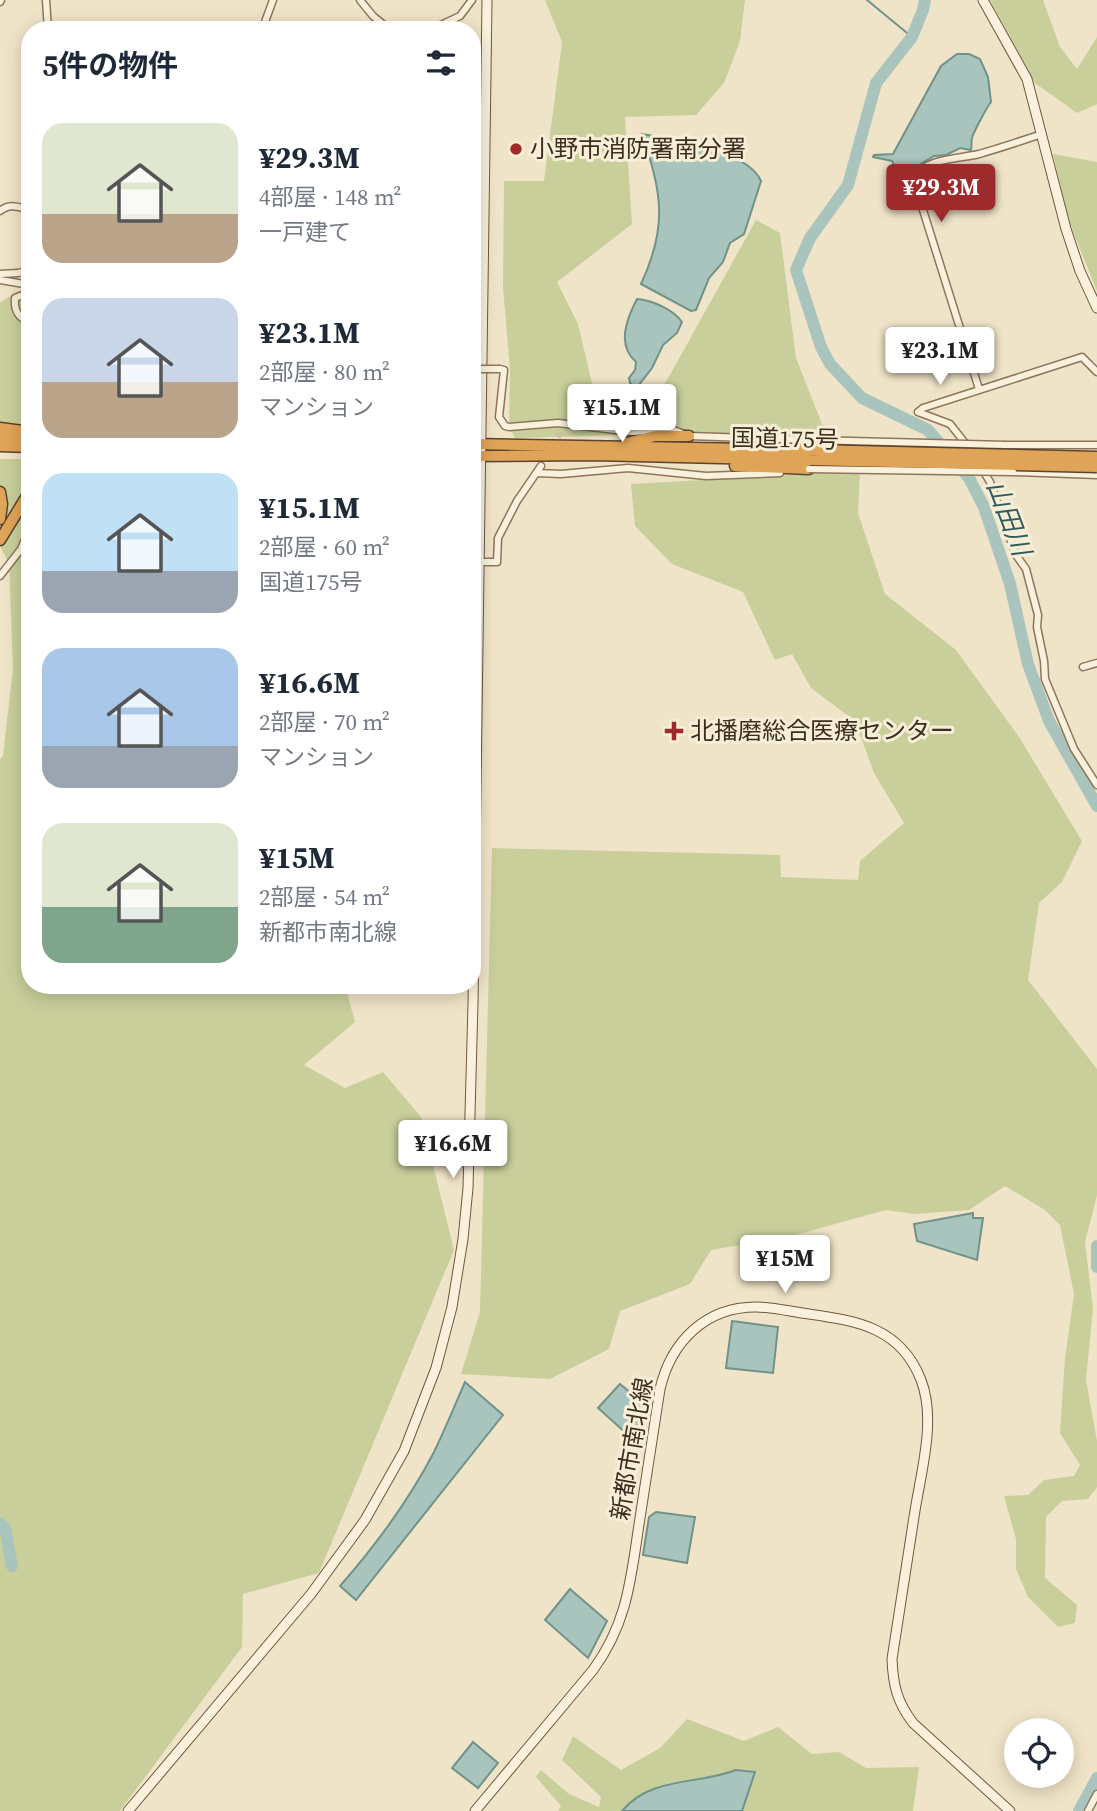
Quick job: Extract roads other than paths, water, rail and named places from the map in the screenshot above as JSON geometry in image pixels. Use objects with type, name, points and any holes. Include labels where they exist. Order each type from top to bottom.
[{"type":"highway","points":[[0,428],[21,433]]},
{"type":"highway","points":[[0,437],[21,436]]},
{"type":"highway","points":[[610,447],[656,436],[689,436]]},
{"type":"highway","points":[[0,446],[21,447]]},
{"type":"highway","name":"国道175号","points":[[481,450],[610,447],[1097,467]]},
{"type":"highway","name":"国道175号","points":[[481,450],[702,458],[811,455],[1097,457]]},
{"type":"highway","points":[[0,492],[0,519]]},
{"type":"highway","points":[[0,540],[21,506]]},
{"type":"street","points":[[46,0],[47,21]]},
{"type":"street","points":[[265,21],[273,0]]},
{"type":"street","points":[[360,0],[379,21]]},
{"type":"street","points":[[449,21],[460,16],[472,0]]},
{"type":"street","points":[[481,245],[487,0]]},
{"type":"street","points":[[983,0],[1027,79],[1066,229],[1080,271],[1097,308]]},
{"type":"street","points":[[979,389],[913,178],[917,172],[943,160],[977,154],[1042,134]]},
{"type":"street","points":[[0,211],[6,206],[21,207]]},
{"type":"street","points":[[0,274],[21,272]]},
{"type":"street","points":[[0,281],[21,284]]},
{"type":"street","points":[[21,296],[15,298],[14,308],[21,318]]},
{"type":"street","points":[[1097,372],[1082,357],[979,389],[918,412],[950,425],[964,440],[990,482],[1016,555],[1026,569],[1038,615],[1037,626],[1045,679],[1074,749],[1097,785]]},
{"type":"street","points":[[481,369],[504,369],[499,417],[505,426],[568,424],[632,432],[671,429],[689,436],[811,455],[1013,472],[1097,475]]},
{"type":"street","points":[[562,432],[568,424]]},
{"type":"street","points":[[537,473],[561,474],[628,468],[706,476],[811,455],[1006,445],[1097,445]]},
{"type":"street","points":[[481,562],[497,562],[498,538],[517,501],[541,466]]},
{"type":"street","points":[[0,576],[21,550]]},
{"type":"street","points":[[1083,667],[1097,663]]},
{"type":"street","points":[[1088,771],[1097,773]]},
{"type":"street","points":[[128,1811],[312,1594],[365,1520],[404,1451],[436,1368],[458,1276],[468,1188],[473,994]]},
{"type":"street","name":"新都市南北線","points":[[475,1811],[593,1670],[608,1650],[620,1626],[631,1580],[660,1390],[672,1354],[685,1338],[713,1318],[727,1311],[757,1307],[860,1323],[886,1335],[915,1367],[922,1382],[927,1423],[892,1659],[895,1693],[913,1723],[1010,1811]]},
{"type":"street","points":[[1088,1811],[1097,1794]]},
{"type":"water","points":[[957,54],[969,54],[980,59],[988,77],[991,102],[973,135],[971,150],[960,148],[946,155],[934,156],[909,171],[895,167],[892,161],[873,157],[893,154],[941,66]]},
{"type":"water","points":[[642,134],[689,143],[725,154],[753,170],[761,181],[744,234],[730,243],[723,262],[709,278],[696,310],[691,311],[641,284],[655,244],[659,209],[654,174]]},
{"type":"water","points":[[637,299],[662,306],[682,322],[677,333],[663,345],[652,368],[638,386],[634,387],[629,378],[635,370],[636,362],[626,348],[625,331]]},
{"type":"water","points":[[973,1213],[973,1218],[983,1218],[977,1260],[917,1241],[914,1224]]},
{"type":"water","points":[[732,1321],[778,1327],[773,1373],[726,1368]]},
{"type":"water","points":[[465,1382],[503,1415],[356,1600],[340,1586],[403,1505],[434,1452]]},
{"type":"water","points":[[620,1384],[643,1403],[637,1443],[598,1408]]},
{"type":"water","points":[[656,1512],[695,1517],[687,1563],[643,1555],[649,1517]]},
{"type":"water","points":[[570,1589],[607,1621],[588,1658],[545,1620]]},
{"type":"water","points":[[473,1742],[498,1763],[478,1788],[452,1768]]},
{"type":"water","points":[[736,1770],[755,1772],[742,1811],[622,1811],[647,1792]]},
{"type":"waterway","points":[[867,0],[912,37]]},
{"type":"waterway","name":"山田川","points":[[925,0],[912,37],[876,83],[848,185],[810,238],[796,270],[821,347],[830,364],[862,398],[928,430],[969,478],[984,507],[1010,584],[1028,664],[1049,721],[1097,806]]},
{"type":"waterway","name":"山田川","points":[[1097,1246],[1097,1267]]},
{"type":"waterway","points":[[0,1523],[5,1528],[12,1566]]},
{"type":"waterway","name":"山田川","points":[[1079,1811],[1097,1778]]},
{"type":"tunnel","points":[[553,445],[561,432]]},
{"type":"place","name":"小野市消防署南分署","points":[[516,149]]},
{"type":"place","name":"北播磨総合医療センター","points":[[674,731]]}]
